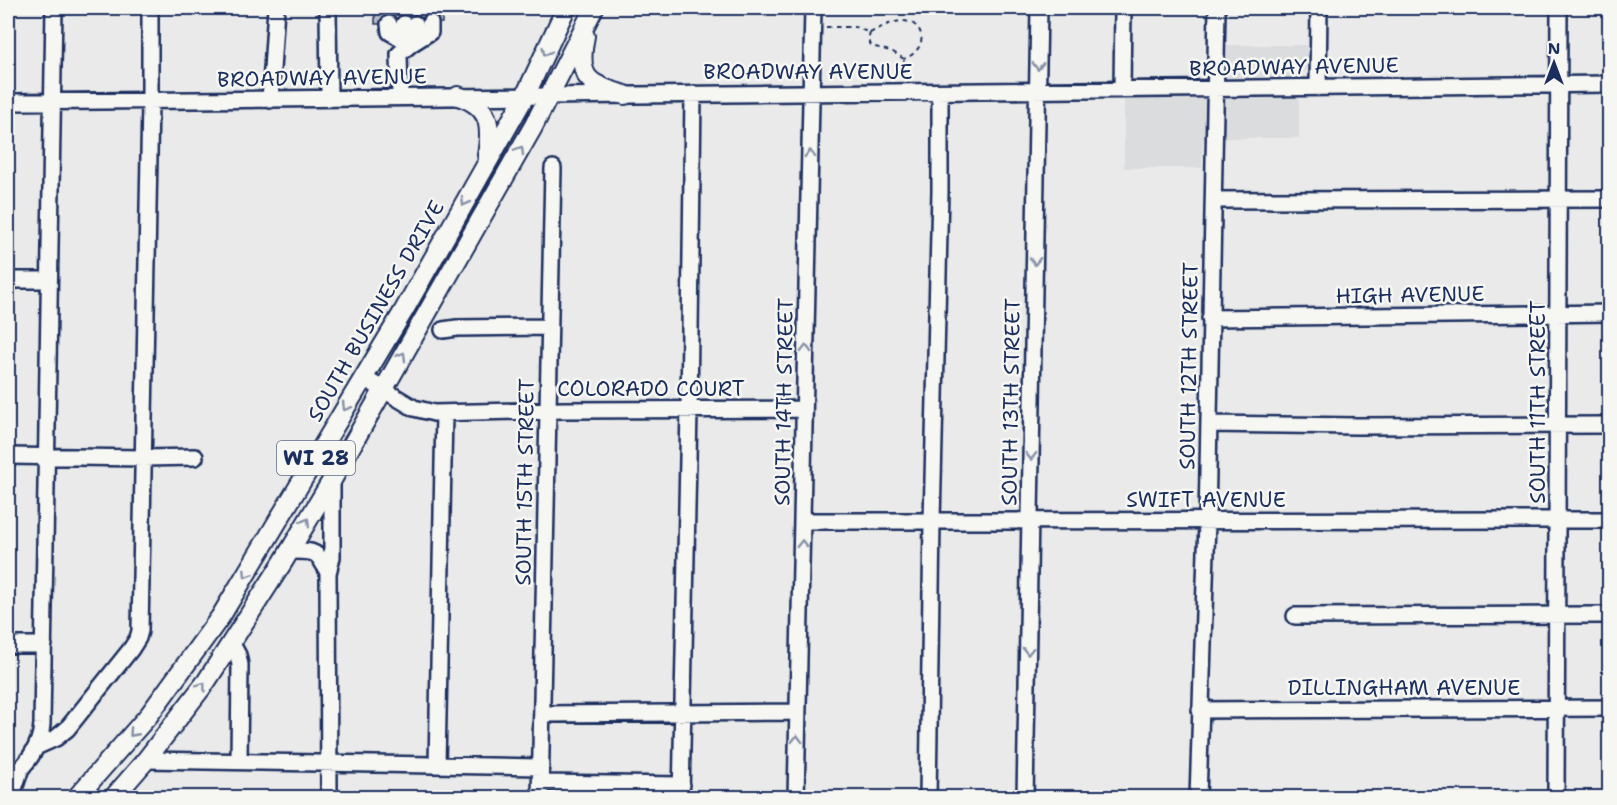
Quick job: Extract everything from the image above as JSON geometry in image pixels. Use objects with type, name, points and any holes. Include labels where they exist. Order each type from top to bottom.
[{"type":"main road","name":"SOUTH BUSINESS DRIVE","points":[[76,798],[148,715],[221,616],[404,312],[525,96],[566,8]]},
{"type":"main road","points":[[591,13],[583,47],[583,69],[587,78],[594,84],[625,95]]},
{"type":"main road","name":"WI 28","points":[[113,798],[146,760],[206,682],[332,480],[550,95],[591,13]]},
{"type":"main road","points":[[458,96],[478,105],[487,118],[490,138],[486,166]]},
{"type":"street","points":[[11,798],[20,771],[36,747],[42,731],[54,8]]},
{"type":"street","points":[[36,747],[56,738],[68,729],[131,649],[140,631],[150,8]]},
{"type":"street","points":[[270,100],[276,8]]},
{"type":"street","points":[[328,8],[329,99]]},
{"type":"street","name":"SOUTH 14TH STREET","points":[[796,798],[813,8]]},
{"type":"street","name":"SOUTH 13TH STREET","points":[[1025,798],[1039,8]]},
{"type":"street","points":[[1122,90],[1123,8]]},
{"type":"street","name":"SOUTH 12TH STREET","points":[[1198,798],[1207,521],[1217,8]]},
{"type":"street","points":[[1318,88],[1319,8]]},
{"type":"street","name":"SOUTH 11TH STREET","points":[[1556,798],[1559,8]]},
{"type":"street","points":[[400,97],[399,54],[411,44],[415,34],[410,24],[390,32],[411,44]]},
{"type":"street","name":"BROADWAY AVENUE","points":[[8,102],[1610,84]]},
{"type":"street","points":[[928,798],[940,203],[940,92]]},
{"type":"street","points":[[146,760],[437,765],[541,783],[681,791],[693,94]]},
{"type":"street","name":"SOUTH 15TH STREET","points":[[541,783],[553,168]]},
{"type":"street","points":[[1214,201],[1610,199]]},
{"type":"street","points":[[8,280],[50,280]]},
{"type":"street","name":"HIGH AVENUE","points":[[1210,318],[1610,313]]},
{"type":"street","points":[[443,330],[549,327]]},
{"type":"street","name":"COLORADO COURT","points":[[364,378],[420,410],[434,413],[804,409]]},
{"type":"street","points":[[437,765],[444,413]]},
{"type":"street","points":[[1209,424],[1610,425]]},
{"type":"street","points":[[8,456],[195,457]]},
{"type":"street","points":[[329,798],[328,573],[332,557],[332,480]]},
{"type":"street","name":"SWIFT AVENUE","points":[[802,521],[1610,520]]},
{"type":"street","points":[[288,552],[311,552],[321,557],[328,573]]},
{"type":"street","points":[[1295,616],[1610,615]]},
{"type":"street","points":[[231,642],[240,665],[239,762]]},
{"type":"street","points":[[8,645],[44,645]]},
{"type":"street","name":"DILLINGHAM AVENUE","points":[[1200,710],[1610,708]]},
{"type":"street","points":[[542,714],[798,712]]},
{"type":"street","points":[[8,781],[20,771]]},
{"type":"path","points":[[899,21],[910,22],[916,26],[921,33],[920,44],[915,52],[904,59],[893,52],[872,46],[868,41],[870,33],[899,21]]},
{"type":"path","points":[[826,27],[857,27],[870,33]]},
{"type":"path","points":[[904,59],[904,74]]},
{"type":"shaded area","points":[[1226,45],[1307,45],[1307,68],[1299,75],[1299,138],[1203,138],[1202,168],[1124,168],[1124,99],[1225,97]]},
{"type":"building","points":[[375,8],[442,8],[442,23],[375,24]]},
{"type":"tunnel","points":[[389,8],[389,24]]},
{"type":"tunnel","points":[[404,8],[404,24]]},
{"type":"tunnel","points":[[415,8],[415,24]]},
{"type":"tunnel","points":[[429,8],[430,23]]}]
